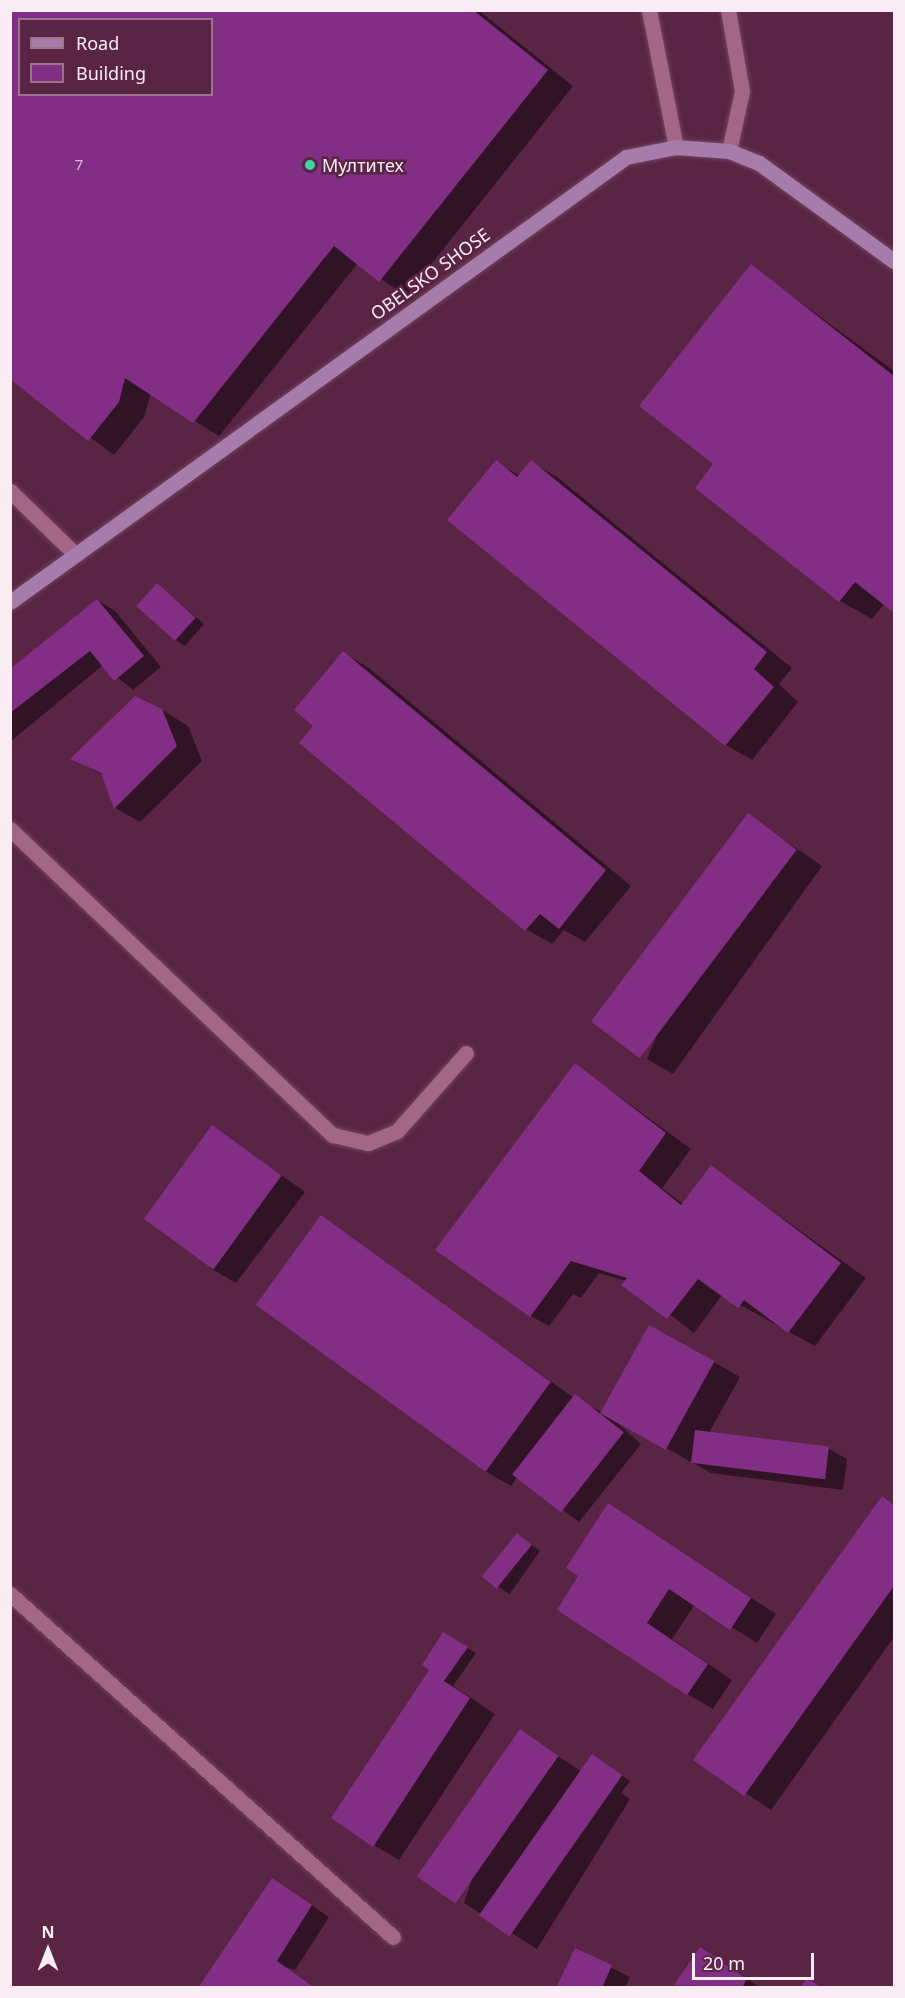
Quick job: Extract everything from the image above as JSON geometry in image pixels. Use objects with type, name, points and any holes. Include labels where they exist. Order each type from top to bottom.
[{"type":"street","points":[[649,10],[676,147]]},
{"type":"street","points":[[728,10],[742,91],[729,151]]},
{"type":"street","name":"OBELSKO SHOSE","points":[[10,602],[626,157],[676,147],[729,151],[788,179],[894,261]]},
{"type":"street","points":[[10,491],[75,554]]},
{"type":"street","points":[[10,829],[333,1135],[368,1143],[397,1131],[466,1053]]},
{"type":"street","points":[[10,1594],[393,1937]]},
{"type":"building","name":"Мултитех","points":[[10,10],[473,10],[548,70],[379,282],[334,246],[193,423],[125,378],[119,402],[88,441],[10,379]]},
{"type":"building","points":[[751,264],[894,376],[894,613],[855,582],[839,602],[695,488],[713,464],[639,406]]},
{"type":"building","points":[[496,460],[517,477],[531,460],[767,652],[754,669],[774,687],[725,746],[447,520]]},
{"type":"building","points":[[157,583],[196,618],[175,641],[136,606]]},
{"type":"building","points":[[97,599],[144,656],[114,681],[90,651],[10,713],[10,669]]},
{"type":"building","points":[[343,651],[606,870],[559,929],[540,914],[525,931],[299,743],[313,726],[294,710]]},
{"type":"building","points":[[135,696],[162,709],[177,746],[114,809],[101,773],[70,759]]},
{"type":"building","points":[[748,813],[797,850],[640,1058],[591,1021]]},
{"type":"building","points":[[575,1063],[666,1133],[639,1171],[681,1205],[711,1165],[841,1263],[788,1333],[744,1300],[738,1308],[698,1279],[667,1319],[621,1285],[627,1278],[571,1261],[530,1317],[435,1250]]},
{"type":"building","points":[[212,1125],[282,1176],[213,1269],[144,1219]]},
{"type":"building","points":[[321,1215],[551,1382],[486,1472],[256,1305]]},
{"type":"building","points":[[649,1325],[715,1361],[666,1450],[600,1413]]},
{"type":"building","points":[[575,1394],[624,1432],[561,1513],[512,1474]]},
{"type":"building","points":[[695,1430],[829,1446],[825,1479],[691,1463]]},
{"type":"building","points":[[882,1496],[894,1505],[894,1586],[744,1796],[693,1760]]},
{"type":"building","points":[[608,1503],[751,1598],[730,1630],[669,1589],[647,1623],[708,1664],[687,1695],[557,1610],[578,1576],[566,1568]]},
{"type":"building","points":[[517,1533],[532,1545],[497,1588],[482,1577]]},
{"type":"building","points":[[443,1632],[468,1647],[444,1681],[470,1698],[373,1847],[331,1818],[429,1670],[422,1665]]},
{"type":"building","points":[[520,1729],[559,1756],[455,1903],[417,1876]]},
{"type":"building","points":[[592,1754],[622,1775],[509,1937],[479,1915]]},
{"type":"building","points":[[272,1878],[312,1905],[277,1961],[315,1988],[198,1988]]},
{"type":"building","points":[[700,1947],[747,1979],[742,1988],[674,1985]]},
{"type":"building","points":[[575,1948],[612,1965],[602,1988],[556,1988]]},
{"type":"building","points":[[807,1978],[822,1988],[800,1988]]},
{"type":"place","name":"Мултитех","points":[[310,165]]}]
